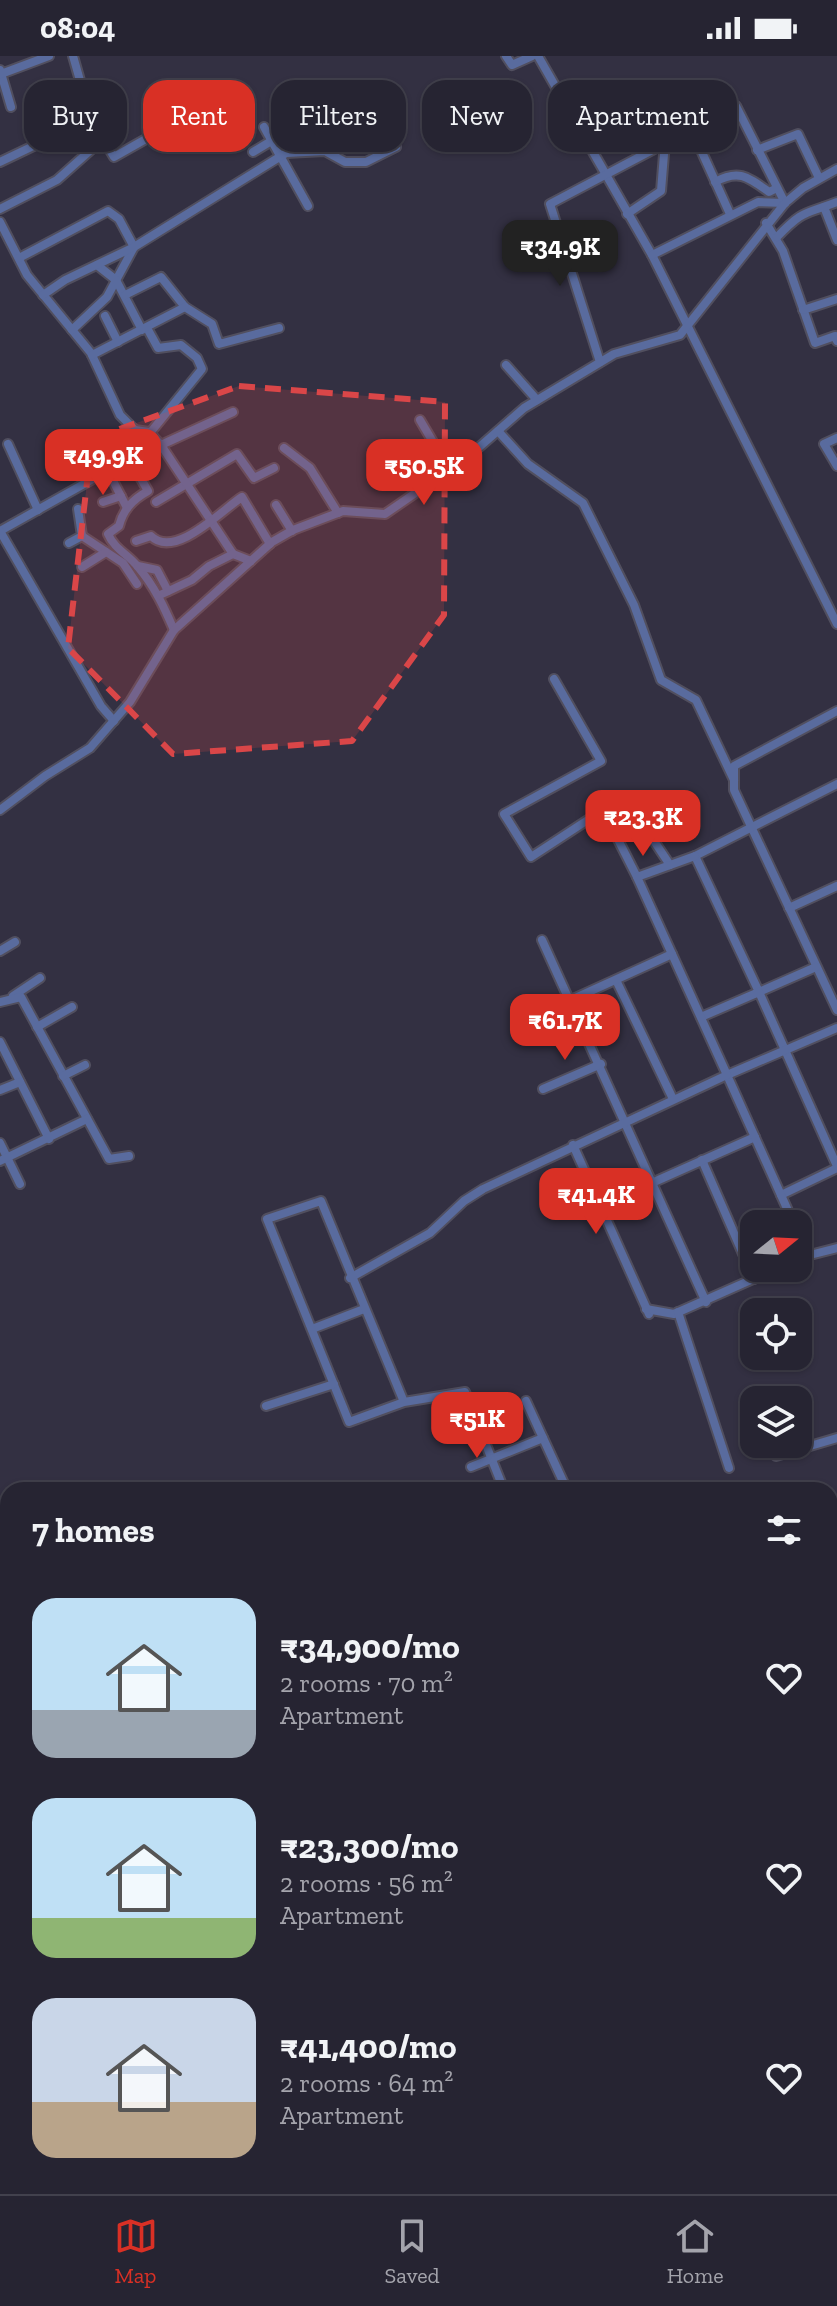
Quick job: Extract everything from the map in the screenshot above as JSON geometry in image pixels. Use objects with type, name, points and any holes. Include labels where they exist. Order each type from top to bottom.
[{"type":"street","points":[[11,107],[1,71],[49,56]]},
{"type":"street","points":[[73,56],[80,80]]},
{"type":"street","points":[[506,56],[512,65],[532,56]]},
{"type":"street","points":[[538,56],[652,255],[837,624]]},
{"type":"street","points":[[737,108],[775,189],[785,203]]},
{"type":"street","points":[[264,127],[271,139]]},
{"type":"street","points":[[757,150],[798,134],[819,178]]},
{"type":"street","points":[[0,162],[24,151]]},
{"type":"street","points":[[0,209],[57,180],[88,152]]},
{"type":"street","points":[[278,152],[308,206]]},
{"type":"street","points":[[43,295],[134,247],[280,156],[316,152]]},
{"type":"street","points":[[327,152],[345,162],[366,162],[386,152]]},
{"type":"street","points":[[600,362],[550,204],[645,152]]},
{"type":"street","points":[[627,214],[661,191],[664,152]]},
{"type":"street","points":[[702,152],[730,214]]},
{"type":"street","points":[[0,810],[45,776],[90,748],[130,702],[174,630],[270,544],[292,531],[338,513],[385,514],[537,400],[600,362],[632,347],[668,341],[686,328],[766,223],[785,203],[837,169]]},
{"type":"street","points":[[715,182],[731,173],[746,175],[769,192],[775,189]]},
{"type":"street","points":[[652,255],[758,202],[785,203]]},
{"type":"street","points":[[777,237],[796,217],[811,208],[837,202]]},
{"type":"street","points":[[824,207],[837,240]]},
{"type":"street","points":[[19,258],[108,211],[119,219],[134,247]]},
{"type":"street","points":[[0,222],[43,295],[92,355],[120,415],[135,430],[150,433],[161,445],[233,554],[251,561]]},
{"type":"street","points":[[766,223],[777,237],[815,343],[835,336],[837,341]]},
{"type":"street","points":[[72,330],[107,297],[134,247]]},
{"type":"street","points":[[97,265],[116,280],[158,348],[181,345],[197,358],[202,369],[150,433]]},
{"type":"street","points":[[125,295],[161,277],[185,307],[212,324],[219,344],[279,328]]},
{"type":"street","points":[[803,310],[837,299]]},
{"type":"street","points":[[92,355],[185,307]]},
{"type":"street","points":[[105,316],[118,342]]},
{"type":"street","points":[[506,365],[537,400]]},
{"type":"street","points":[[161,445],[233,412]]},
{"type":"street","points":[[420,420],[449,469]]},
{"type":"street","points":[[114,721],[101,706],[0,531],[125,461],[135,430]]},
{"type":"street","points":[[498,431],[528,464],[583,503],[634,605],[661,680],[696,700],[734,780]]},
{"type":"street","points":[[837,438],[824,444],[837,466]]},
{"type":"street","points":[[8,444],[38,510]]},
{"type":"street","points":[[284,448],[310,468],[338,513]]},
{"type":"street","points":[[156,502],[237,454],[254,478],[274,468]]},
{"type":"street","points":[[108,471],[127,508]]},
{"type":"street","points":[[140,477],[148,491],[121,514],[119,526],[108,534],[114,547],[164,593]]},
{"type":"street","points":[[103,502],[121,496]]},
{"type":"street","points":[[136,541],[151,536],[159,542],[167,542],[213,522],[242,497],[270,544]]},
{"type":"street","points":[[276,505],[292,531]]},
{"type":"street","points":[[78,509],[82,536],[123,563],[137,584]]},
{"type":"street","points":[[69,543],[82,536]]},
{"type":"street","points":[[82,567],[114,547]]},
{"type":"street","points":[[164,593],[233,554]]},
{"type":"street","points":[[138,566],[157,570],[174,630]]},
{"type":"street","points":[[554,679],[601,761],[504,814],[531,857],[603,810],[637,877],[788,1210]]},
{"type":"street","points":[[837,711],[734,766],[734,790],[837,1010]]},
{"type":"street","points":[[637,877],[695,856],[754,829],[837,784]]},
{"type":"street","points":[[648,832],[670,865]]},
{"type":"street","points":[[695,856],[837,1167],[781,1195]]},
{"type":"street","points":[[789,908],[835,887],[837,898]]},
{"type":"street","points":[[542,940],[627,1120],[706,1302]]},
{"type":"street","points":[[0,951],[15,942]]},
{"type":"street","points":[[571,1000],[672,954]]},
{"type":"street","points":[[701,1017],[816,967]]},
{"type":"street","points":[[0,1002],[13,997],[40,978]]},
{"type":"street","points":[[616,980],[673,1099]]},
{"type":"street","points":[[13,997],[21,997],[109,1159],[129,1156]]},
{"type":"street","points":[[37,1027],[72,1007]]},
{"type":"street","points":[[350,1278],[430,1233],[464,1201],[483,1189],[673,1099],[837,1028]]},
{"type":"street","points":[[0,1042],[49,1139]]},
{"type":"street","points":[[543,1089],[601,1064]]},
{"type":"street","points":[[63,1076],[85,1065]]},
{"type":"street","points":[[0,1090],[20,1082]]},
{"type":"street","points":[[4,1160],[87,1119]]},
{"type":"street","points":[[654,1182],[755,1137]]},
{"type":"street","points":[[0,1143],[4,1160],[20,1184]]},
{"type":"street","points":[[573,1145],[648,1312],[678,1312],[748,1282]]},
{"type":"street","points":[[702,1160],[740,1247]]},
{"type":"street","points":[[404,1402],[350,1278],[321,1201],[267,1219],[349,1422],[404,1402],[465,1392],[501,1482]]},
{"type":"street","points":[[812,1253],[837,1248]]},
{"type":"street","points":[[312,1329],[364,1309]]},
{"type":"street","points":[[678,1312],[729,1468]]},
{"type":"street","points":[[266,1406],[334,1384]]},
{"type":"street","points":[[526,1401],[563,1482]]},
{"type":"street","points":[[471,1467],[543,1438]]},
{"type":"street","points":[[812,1445],[837,1438]]},
{"type":"highlighted area","points":[[239,386],[445,402],[444,615],[352,741],[173,754],[68,648],[92,439]]}]
